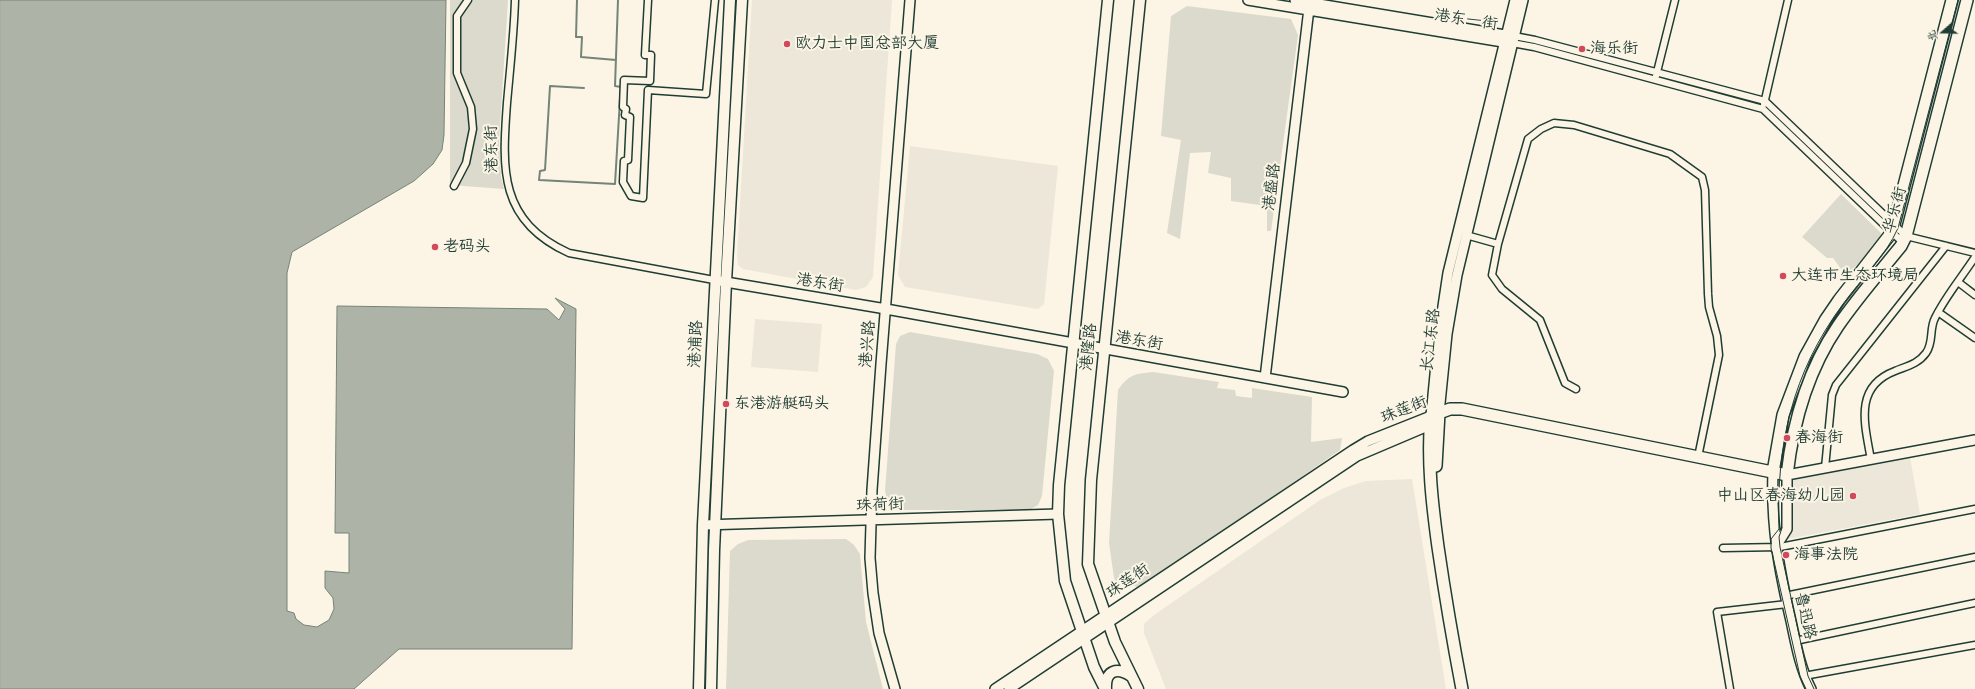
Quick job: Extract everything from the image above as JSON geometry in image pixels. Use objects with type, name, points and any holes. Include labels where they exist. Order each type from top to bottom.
[{"type":"highway","name":"华乐街","points":[[1773,472],[1783,415],[1805,357],[1814,338],[1839,300],[1893,229],[1952,0]]},
{"type":"highway","name":"华乐街","points":[[1787,475],[1797,419],[1817,364],[1838,327],[1901,246],[1906,236],[1967,0]]},
{"type":"highway","points":[[1433,418],[1450,409],[1462,409],[1787,475]]},
{"type":"highway","name":"长江东路","points":[[1433,418],[1428,444],[1430,490],[1446,602],[1462,689]]},
{"type":"highway","name":"长江东路","points":[[1433,418],[1436,443],[1438,489],[1453,601],[1469,689]]},
{"type":"main road","name":"港浦路","points":[[699,689],[703,525],[714,280],[730,0]]},
{"type":"main road","name":"港浦路","points":[[711,689],[715,525],[726,282],[742,0]]},
{"type":"main road","name":"港兴路","points":[[895,689],[879,633],[870,558],[872,490],[910,0]]},
{"type":"main road","name":"港隆路","points":[[1105,689],[1094,667],[1065,581],[1058,514],[1059,485],[1108,0]]},
{"type":"main road","name":"港隆路","points":[[1138,689],[1115,642],[1088,564],[1091,480],[1140,0]]},
{"type":"main road","name":"港东一街","points":[[1248,0],[1309,4]]},
{"type":"main road","name":"港东一街","points":[[1295,0],[1309,4],[1509,39]]},
{"type":"main road","name":"长江东路","points":[[1433,418],[1451,304],[1509,39],[1515,0]]},
{"type":"main road","name":"长江东路","points":[[1433,418],[1439,333],[1447,281],[1509,39],[1523,0]]},
{"type":"main road","name":"港盛路","points":[[1264,378],[1309,4]]},
{"type":"main road","name":"港东街","points":[[714,280],[886,309],[1104,350],[1343,392]]},
{"type":"main road","name":"珠莲街","points":[[995,689],[1107,619],[1353,450],[1433,418]]},
{"type":"main road","points":[[1775,548],[1787,529],[1787,475],[1975,440]]},
{"type":"main road","name":"鲁迅路","points":[[1773,472],[1772,513],[1775,548],[1795,641],[1804,676],[1811,689]]},
{"type":"main road","name":"珠荷街","points":[[703,525],[872,521],[1058,514]]},
{"type":"main road","name":"珠莲街","points":[[1009,689],[1083,635]]},
{"type":"main road","points":[[1105,689],[1105,681],[1110,673],[1122,671],[1131,676]]},
{"type":"street","points":[[454,186],[466,164],[473,129],[471,107],[457,73],[457,16],[468,0]]},
{"type":"street","name":"港东街","points":[[515,0],[504,162],[508,188],[519,211],[536,232],[552,245],[569,252],[714,280]]},
{"type":"street","points":[[648,0],[645,55],[651,55],[650,81],[624,80],[623,107],[626,109],[625,115],[630,117],[628,160],[624,161],[623,182],[631,196],[643,198],[648,90],[706,94],[715,0]]},
{"type":"street","points":[[1655,80],[1675,0]]},
{"type":"street","points":[[1763,110],[1788,0]]},
{"type":"street","points":[[1509,39],[1535,40],[1765,101],[1893,229],[1898,238],[1906,236],[1975,253]]},
{"type":"street","points":[[1509,39],[1763,110],[1893,229]]},
{"type":"street","points":[[1576,389],[1565,383],[1540,320],[1502,289],[1492,274],[1498,244],[1528,139],[1541,129],[1554,123],[1574,125],[1670,154],[1702,178],[1705,190],[1709,307],[1717,336],[1719,355],[1698,457]]},
{"type":"street","points":[[1466,235],[1498,244]]},
{"type":"street","points":[[1824,468],[1832,395],[1836,385],[1946,246]]},
{"type":"street","points":[[1871,460],[1864,416],[1865,403],[1870,390],[1878,380],[1887,374],[1913,365],[1921,359],[1932,342],[1934,320],[1938,312],[1975,257]]},
{"type":"street","points":[[1958,282],[1975,295]]},
{"type":"street","points":[[1938,312],[1975,338]]},
{"type":"street","points":[[1723,548],[1775,548],[1975,509]]},
{"type":"street","points":[[1730,689],[1717,612],[1786,600],[1975,557]]},
{"type":"street","points":[[1795,641],[1975,603]]},
{"type":"street","points":[[1804,676],[1975,645]]},
{"type":"shaded area","points":[[0,0],[446,0],[444,135],[442,150],[433,164],[414,181],[292,252],[287,273],[287,611],[294,613],[296,619],[304,625],[317,627],[329,620],[334,609],[333,598],[325,588],[325,571],[349,573],[349,533],[335,533],[337,306],[547,309],[559,320],[565,309],[555,298],[576,309],[572,649],[399,649],[354,689],[0,689]]},
{"type":"shaded area","points":[[450,0],[508,0],[499,141],[501,177],[504,189],[450,185]]},
{"type":"shaded area","name":"欧力士中国总部大厦","points":[[752,0],[892,0],[873,277],[866,287],[856,290],[743,269],[738,265],[737,255]]},
{"type":"shaded area","points":[[1187,6],[1291,19],[1298,35],[1271,231],[1267,231],[1267,206],[1231,201],[1231,178],[1208,173],[1211,152],[1190,153],[1180,239],[1167,233],[1181,140],[1161,136],[1171,16]]},
{"type":"shaded area","points":[[910,146],[1058,166],[1044,304],[1038,309],[905,287],[898,275]]},
{"type":"shaded area","points":[[1841,194],[1881,233],[1880,239],[1873,249],[1864,259],[1849,271],[1841,269],[1833,258],[1827,258],[1802,237]]},
{"type":"shaded area","points":[[755,319],[822,324],[818,372],[751,367]]},
{"type":"shaded area","points":[[910,332],[1037,354],[1048,359],[1054,371],[1042,496],[1038,505],[1029,510],[895,510],[888,503],[885,491],[896,344],[900,336]]},
{"type":"shaded area","points":[[1153,372],[1219,382],[1217,388],[1235,390],[1236,396],[1252,398],[1252,388],[1312,397],[1311,442],[1342,438],[1340,450],[1141,589],[1135,586],[1118,586],[1114,578],[1109,543],[1118,390],[1129,378],[1141,373]]},
{"type":"shaded area","name":"中山区春海幼儿园","points":[[1910,457],[1920,514],[1788,539],[1789,479]]},
{"type":"shaded area","points":[[1412,479],[1446,689],[1166,689],[1144,633],[1144,624],[1154,615],[1320,500],[1344,488],[1366,481]]},
{"type":"shaded area","points":[[846,539],[854,545],[860,554],[866,622],[883,689],[726,689],[730,551],[738,544],[748,540]]},
{"type":"waterway","points":[[577,0],[576,37],[582,37],[581,57],[616,60]]},
{"type":"waterway","points":[[618,0],[615,86],[621,87]]},
{"type":"waterway","points":[[584,88],[550,86],[545,170],[540,171],[539,180],[615,184],[620,99]]},
{"type":"tram line","points":[[1806,689],[1800,676],[1771,548],[1771,539],[1779,529],[1779,498],[1784,439],[1800,383],[1811,356],[1825,330],[1843,304],[1880,258],[1898,228],[1958,0]]},
{"type":"tram line","points":[[1782,528],[1779,537],[1780,547],[1808,676],[1814,689]]},
{"type":"place","name":"欧力士中国总部大厦","points":[[787,44]]},
{"type":"place","name":"海乐街","points":[[1582,49]]},
{"type":"place","name":"老码头","points":[[435,247]]},
{"type":"place","name":"大连市生态环境局","points":[[1783,276]]},
{"type":"place","name":"东港游艇码头","points":[[726,404]]},
{"type":"place","name":"春海街","points":[[1787,438]]},
{"type":"place","name":"中山区春海幼儿园","points":[[1853,496]]},
{"type":"place","name":"海事法院","points":[[1786,555]]}]
